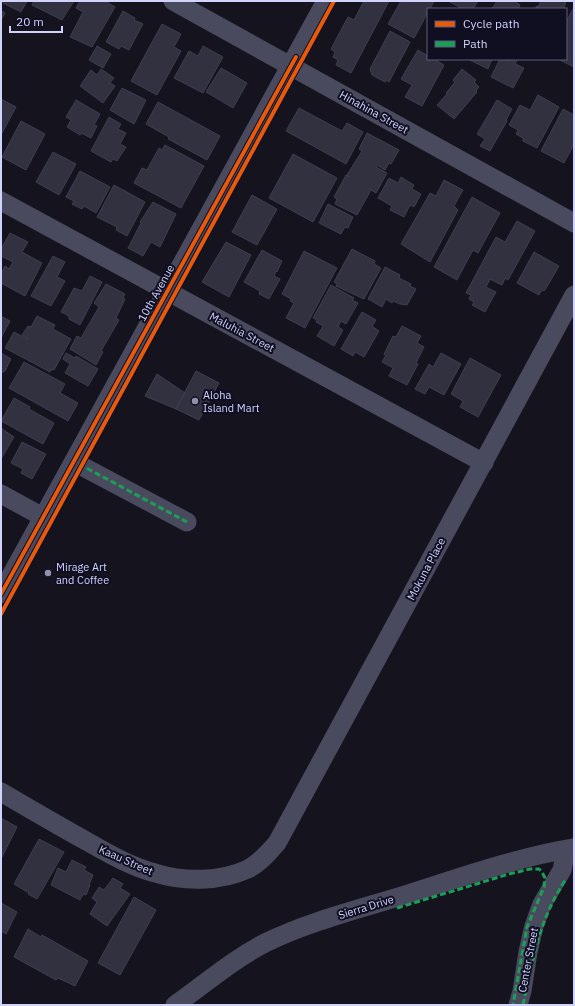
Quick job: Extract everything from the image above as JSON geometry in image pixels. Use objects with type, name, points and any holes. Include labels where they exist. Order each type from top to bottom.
[{"type":"street","name":"Hinahina Street","points":[[173,1],[574,223]]},
{"type":"street","name":"10th Avenue","points":[[1,594],[326,1]]},
{"type":"street","name":"Maluhia Street","points":[[1,201],[484,463]]},
{"type":"street","name":"Mokuna Place","points":[[278,843],[574,295]]},
{"type":"street","points":[[74,462],[186,522]]},
{"type":"street","points":[[1,494],[44,517]]},
{"type":"street","name":"Kaau Street","points":[[1,792],[72,833],[125,861],[154,873],[180,879],[204,879],[248,869],[263,858],[278,843]]},
{"type":"street","name":"Sierra Drive","points":[[175,1005],[234,961],[265,943],[288,933],[325,919],[482,871],[568,849]]},
{"type":"street","name":"Center Street","points":[[518,1005],[534,926],[542,904],[562,870],[568,849]]},
{"type":"building","points":[[4,1],[27,1],[21,12],[3,3]]},
{"type":"building","points":[[34,1],[74,1],[62,20],[32,5]]},
{"type":"building","points":[[80,1],[105,1],[115,7],[92,47],[70,37],[83,12],[76,8]]},
{"type":"building","points":[[364,1],[389,1],[351,73],[336,65],[338,60],[333,57],[335,52],[331,49],[348,17],[354,20]]},
{"type":"building","points":[[401,1],[434,1],[430,8],[427,8],[427,14],[414,38],[388,24]]},
{"type":"building","points":[[448,1],[478,1],[474,8],[461,8]]},
{"type":"building","points":[[497,1],[514,1],[520,5],[518,8],[493,8]]},
{"type":"building","points":[[541,1],[562,1],[566,3],[564,8],[536,8],[537,6],[538,7]]},
{"type":"building","points":[[574,7],[574,67],[560,60],[567,60],[567,20]]},
{"type":"building","points":[[1,10],[5,13],[1,20]]},
{"type":"building","points":[[123,11],[135,18],[134,20],[143,24],[129,50],[121,46],[119,49],[106,42]]},
{"type":"building","points":[[162,24],[181,34],[174,47],[181,51],[157,95],[131,81]]},
{"type":"building","points":[[390,31],[410,42],[389,82],[386,80],[385,82],[372,75],[370,69]]},
{"type":"building","points":[[97,46],[111,54],[103,68],[89,60]]},
{"type":"building","points":[[203,46],[223,57],[203,93],[174,78],[189,51],[198,56]]},
{"type":"building","points":[[418,50],[427,55],[427,60],[436,60],[444,65],[422,106],[405,97],[412,85],[401,79]]},
{"type":"building","points":[[470,60],[492,60],[488,69]]},
{"type":"building","points":[[500,60],[517,60],[515,64],[524,68],[513,88],[491,77]]},
{"type":"building","points":[[221,68],[247,83],[233,108],[206,92]]},
{"type":"building","points":[[101,69],[114,78],[110,83],[115,86],[103,103],[80,86],[91,70],[97,75]]},
{"type":"building","points":[[462,69],[476,80],[474,82],[479,87],[476,91],[477,92],[454,119],[437,105],[447,94],[446,93],[455,82],[453,80]]},
{"type":"building","points":[[122,88],[146,100],[134,124],[110,110]]},
{"type":"building","points":[[538,95],[559,107],[537,148],[523,141],[523,138],[516,134],[518,130],[509,125],[520,105],[530,110]]},
{"type":"building","points":[[1,99],[16,107],[1,135]]},
{"type":"building","points":[[76,100],[100,114],[94,125],[97,126],[91,138],[81,133],[80,135],[67,127],[71,120],[66,117]]},
{"type":"building","points":[[497,100],[512,109],[490,151],[480,146],[485,139],[477,134]]},
{"type":"building","points":[[158,102],[220,136],[207,160],[168,139],[169,137],[146,124]]},
{"type":"building","points":[[299,108],[342,131],[347,123],[363,132],[346,164],[286,131]]},
{"type":"building","points":[[563,109],[574,115],[574,144],[564,163],[541,151]]},
{"type":"building","points":[[109,117],[121,124],[118,129],[126,133],[120,144],[126,147],[117,161],[113,159],[111,162],[91,151]]},
{"type":"building","points":[[21,121],[45,134],[26,170],[2,157]]},
{"type":"building","points":[[367,133],[399,150],[391,164],[389,163],[385,170],[377,165],[376,167],[387,173],[376,193],[371,190],[357,215],[335,204],[337,199],[334,197],[346,175],[349,177],[347,175],[362,151],[359,149]]},
{"type":"building","points":[[165,145],[204,166],[181,208],[134,183],[142,168],[147,170],[159,148],[162,150]]},
{"type":"building","points":[[53,152],[76,164],[59,195],[36,182]]},
{"type":"building","points":[[293,154],[337,178],[313,222],[269,198]]},
{"type":"building","points":[[80,171],[110,187],[96,213],[84,206],[82,209],[72,204],[74,201],[66,197]]},
{"type":"building","points":[[401,177],[414,185],[412,189],[421,194],[414,207],[410,205],[404,217],[390,210],[392,206],[378,198],[389,178],[398,183]]},
{"type":"building","points":[[444,180],[463,190],[454,206],[458,210],[430,262],[401,244],[430,193],[436,196]]},
{"type":"building","points":[[114,185],[145,202],[127,236],[116,230],[117,227],[97,217]]},
{"type":"building","points":[[252,195],[277,209],[257,245],[232,232]]},
{"type":"building","points":[[472,197],[500,213],[478,253],[473,250],[457,280],[434,267]]},
{"type":"building","points":[[153,202],[176,214],[160,247],[151,242],[143,256],[128,248],[141,223],[140,222]]},
{"type":"building","points":[[328,204],[353,217],[348,228],[345,227],[341,234],[319,223]]},
{"type":"building","points":[[517,221],[535,231],[508,280],[505,278],[502,285],[490,279],[486,287],[496,292],[485,312],[472,305],[474,302],[469,299],[471,295],[466,293],[496,237],[505,242]]},
{"type":"building","points":[[10,233],[28,242],[22,252],[42,263],[25,296],[1,283],[1,274],[5,266],[9,269],[13,262],[1,256],[1,249]]},
{"type":"building","points":[[226,242],[251,255],[229,297],[202,282]]},
{"type":"building","points":[[352,249],[375,261],[374,264],[381,268],[364,299],[336,286],[337,284],[334,282]]},
{"type":"building","points":[[262,250],[282,261],[274,276],[280,279],[269,299],[259,294],[260,291],[244,282]]},
{"type":"building","points":[[304,251],[337,268],[305,328],[286,318],[294,303],[290,301],[291,299],[282,294]]},
{"type":"building","points":[[534,252],[559,266],[545,290],[541,291],[539,295],[517,283]]},
{"type":"building","points":[[53,256],[65,262],[57,277],[65,281],[51,306],[31,296]]},
{"type":"building","points":[[385,267],[400,275],[399,278],[411,284],[410,286],[416,289],[407,305],[393,301],[392,303],[386,299],[382,307],[368,299]]},
{"type":"building","points":[[90,276],[102,282],[80,325],[69,319],[69,316],[61,312],[74,288],[82,291]]},
{"type":"building","points":[[106,284],[125,294],[123,298],[125,299],[116,318],[119,320],[101,351],[103,352],[96,365],[70,349],[77,336],[81,338],[99,307],[94,303]]},
{"type":"building","points":[[331,285],[354,298],[352,300],[358,303],[346,324],[341,321],[338,327],[343,330],[334,346],[317,336],[323,326],[316,322],[317,320],[313,318]]},
{"type":"building","points":[[362,312],[376,320],[372,326],[379,331],[364,357],[355,352],[353,356],[341,349]]},
{"type":"building","points":[[1,316],[10,321],[1,338]]},
{"type":"building","points":[[37,316],[55,325],[53,329],[71,339],[54,370],[52,369],[50,372],[5,348],[14,332],[27,339],[28,338],[22,335],[28,326],[31,327]]},
{"type":"building","points":[[402,326],[421,336],[417,343],[424,347],[416,363],[418,364],[407,385],[389,376],[393,368],[382,362],[386,355],[384,354],[393,336],[396,337]]},
{"type":"building","points":[[1,353],[11,359],[5,371],[1,373]]},
{"type":"building","points":[[66,353],[75,358],[76,356],[98,369],[88,386],[65,373],[70,364],[63,359]]},
{"type":"building","points":[[441,353],[461,364],[444,395],[429,387],[425,394],[415,389],[429,364],[433,367]]},
{"type":"building","points":[[470,358],[501,375],[478,417],[460,407],[463,401],[451,394]]},
{"type":"building","points":[[24,362],[65,384],[60,393],[78,403],[68,421],[9,388]]},
{"type":"building","name":"Aloha Island Mart","points":[[196,371],[219,383],[199,420],[176,409]]},
{"type":"building","name":"Aloha Island Mart","points":[[157,374],[185,393],[176,409],[145,396]]},
{"type":"building","points":[[14,398],[30,407],[29,409],[54,423],[43,444],[1,421]]},
{"type":"building","points":[[1,428],[14,437],[1,459]]},
{"type":"building","points":[[22,442],[46,454],[32,479],[21,473],[23,469],[11,463]]},
{"type":"building","points":[[1,818],[17,827],[2,857],[1,857]]},
{"type":"building","points":[[39,839],[64,852],[37,899],[14,884]]},
{"type":"building","points":[[72,860],[86,867],[84,870],[93,875],[86,895],[83,894],[80,900],[51,885],[58,868],[66,872]]},
{"type":"building","points":[[113,878],[123,884],[120,888],[130,894],[107,926],[90,914],[97,902],[92,898],[99,887],[104,890]]},
{"type":"building","points":[[134,897],[156,910],[120,975],[98,963]]},
{"type":"building","points":[[1,903],[17,912],[6,934],[1,931]]},
{"type":"building","points":[[28,929],[41,937],[42,935],[88,961],[75,986],[58,978],[56,980],[14,957]]},
{"type":"marked path","points":[[79,464],[187,522]]},
{"type":"marked path","points":[[397,908],[509,874],[530,869],[539,869],[545,878],[544,887],[527,927],[513,1005]]},
{"type":"marked path","points":[[523,1005],[534,955],[543,924],[549,909],[566,879]]},
{"type":"cycle path","points":[[1,614],[334,1]]},
{"type":"cycle path","points":[[1,594],[296,57]]},
{"type":"place","name":"Aloha Island Mart","points":[[195,401]]},
{"type":"place","name":"Mirage Art and Coffee","points":[[48,573]]}]
